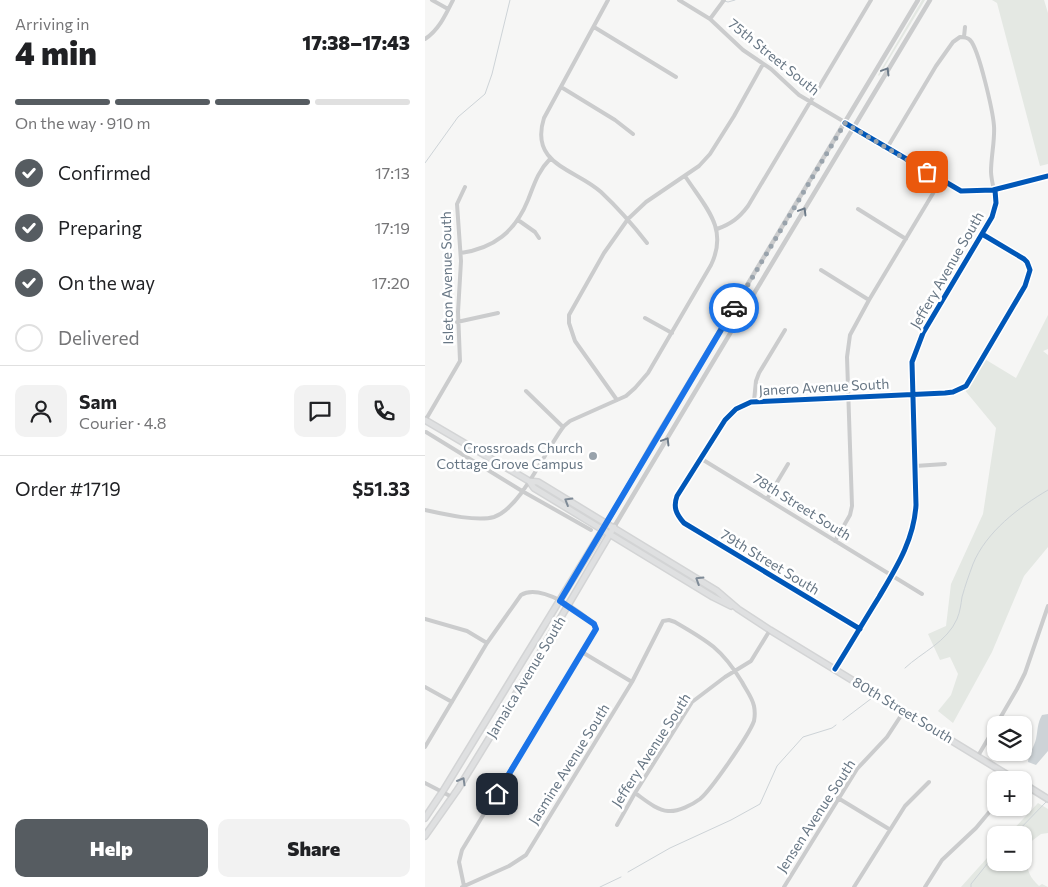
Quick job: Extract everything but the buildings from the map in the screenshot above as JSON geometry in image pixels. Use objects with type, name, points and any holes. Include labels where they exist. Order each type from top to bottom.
[{"type":"main road","name":"80th Street South","points":[[425,420],[529,481],[538,482],[607,523],[717,591],[738,609],[770,630],[1001,771]]},
{"type":"main road","name":"80th Street South","points":[[529,481],[534,488],[713,597],[738,609]]},
{"type":"main road","name":"Jamaica Avenue South","points":[[425,818],[443,792],[607,523]]},
{"type":"main road","name":"Jamaica Avenue South","points":[[425,836],[452,797],[527,676],[614,528]]},
{"type":"main road","points":[[1032,789],[1048,799]]},
{"type":"street","points":[[432,0],[448,9]]},
{"type":"street","points":[[425,39],[440,24],[453,0]]},
{"type":"street","points":[[608,0],[544,118],[541,128],[543,145],[550,159],[570,174],[588,182],[600,191],[647,243]]},
{"type":"street","name":"75th Street South","points":[[679,0],[710,19],[743,50],[771,69],[799,95],[961,191],[995,190],[1048,176]]},
{"type":"street","points":[[710,19],[725,0]]},
{"type":"street","points":[[717,229],[731,224],[748,206],[871,0]]},
{"type":"street","name":"Jamaica Avenue South","points":[[607,523],[655,439],[918,0]]},
{"type":"street","name":"Jamaica Avenue South","points":[[614,528],[930,0]]},
{"type":"street","points":[[594,27],[676,77]]},
{"type":"street","points":[[887,148],[936,66],[953,42],[959,37],[963,37],[965,27]]},
{"type":"street","name":"Jeffery Avenue South","points":[[835,669],[891,576],[907,547],[913,528],[916,505],[912,362],[918,344],[995,210],[995,190],[991,171],[994,124],[979,61],[972,42],[968,38],[963,37]]},
{"type":"street","points":[[617,400],[575,341],[569,323],[569,316],[604,253],[627,219],[646,202],[699,166],[710,154],[763,64]]},
{"type":"street","points":[[561,87],[615,120],[633,134]]},
{"type":"street","points":[[461,253],[480,249],[503,238],[517,220],[538,174],[550,159]]},
{"type":"street","points":[[425,510],[473,518],[495,517],[512,505],[563,427],[571,421],[617,400],[635,388],[657,360],[716,255],[719,242],[713,219],[685,176]]},
{"type":"street","points":[[835,542],[850,514],[852,506],[848,347],[850,335],[941,180]]},
{"type":"street","name":"Isleton Avenue South","points":[[425,420],[460,361],[457,322],[461,288],[461,253],[457,204],[465,187]]},
{"type":"street","points":[[858,209],[906,239]]},
{"type":"street","points":[[517,220],[535,232],[539,238]]},
{"type":"street","points":[[912,394],[953,392],[966,386],[1025,286],[1030,270],[1027,262],[982,234]]},
{"type":"street","points":[[821,270],[869,300]]},
{"type":"street","points":[[457,322],[498,313]]},
{"type":"street","points":[[645,318],[671,333]]},
{"type":"street","points":[[754,402],[756,381],[759,373],[785,330]]},
{"type":"street","points":[[526,391],[563,427]]},
{"type":"street","name":"Janero Avenue South","points":[[675,507],[677,496],[700,458],[729,415],[743,404],[912,394]]},
{"type":"street","points":[[426,432],[522,491],[591,530]]},
{"type":"street","name":"78th Street South","points":[[700,458],[921,594]]},
{"type":"street","points":[[767,499],[788,464]]},
{"type":"street","points":[[915,466],[945,464]]},
{"type":"street","name":"79th Street South","points":[[675,507],[684,523],[860,629]]},
{"type":"street","points":[[425,747],[487,643],[515,600],[526,591],[544,593],[569,605],[595,626],[596,629],[462,850],[459,862],[463,886]]},
{"type":"street","points":[[978,756],[1025,673],[1048,606]]},
{"type":"street","points":[[635,793],[659,808],[669,811],[692,804],[700,799],[711,787],[749,731],[754,720],[754,706],[751,698],[724,655],[675,622],[663,621],[659,617]]},
{"type":"street","points":[[425,619],[467,631],[487,643]]},
{"type":"street","name":"Jasmine Avenue South","points":[[463,886],[509,866],[526,855],[632,682],[663,621]]},
{"type":"street","name":"Jeffery Avenue South","points":[[617,825],[692,702],[725,677],[751,661],[770,630]]},
{"type":"street","points":[[582,652],[632,682]]},
{"type":"street","points":[[425,687],[452,702]]},
{"type":"street","name":"Jensen Avenue South","points":[[784,887],[857,769],[887,737],[904,711]]},
{"type":"street","points":[[854,887],[905,806],[929,782]]},
{"type":"street","points":[[425,783],[452,797]]},
{"type":"street","points":[[838,798],[889,829]]},
{"type":"street","points":[[925,887],[942,860],[976,828],[987,815]]},
{"type":"shaded area","points":[[922,0],[925,0],[879,76],[878,75]]},
{"type":"shaded area","points":[[992,0],[1044,0],[1048,13],[1048,164],[1040,166],[997,3]]},
{"type":"shaded area","points":[[1048,315],[1048,349],[1043,351],[1048,355],[1048,547],[1024,576],[992,652],[953,723],[938,711],[951,695],[958,674],[950,657],[940,660],[928,634],[946,626],[951,584],[983,514],[996,428],[963,388],[983,358],[1016,378]]},
{"type":"shaded area","points":[[1048,714],[1048,751],[1036,765],[1028,762],[1032,761],[1032,750],[1042,715]]},
{"type":"shaded area","points":[[1038,803],[1048,809],[1048,833],[1041,834],[1032,841],[1032,826],[1016,826],[1026,816],[1032,816],[1032,809]]},
{"type":"shaded area","points":[[987,858],[987,871],[1029,871],[1039,886],[1042,884],[1048,887],[961,887]]},
{"type":"waterway","points":[[425,163],[458,117],[485,94],[492,74],[510,0]]},
{"type":"waterway","points":[[721,0],[728,2],[735,0]]},
{"type":"waterway","points":[[905,668],[941,640],[953,627],[960,611],[963,593],[973,564],[986,541],[1015,512],[1048,490]]},
{"type":"waterway","points":[[843,720],[872,698]]},
{"type":"waterway","points":[[628,872],[670,848],[731,820],[760,804],[777,766],[803,737],[836,725]]},
{"type":"waterway","points":[[1023,826],[1047,801]]},
{"type":"waterway","points":[[971,887],[971,884],[987,864]]},
{"type":"waterway","points":[[600,887],[621,877]]},
{"type":"cycle path","points":[[845,123],[961,191],[993,190],[1048,176]]},
{"type":"cycle path","points":[[835,669],[892,575],[908,542],[915,518],[916,505],[912,362],[923,333],[992,217],[996,203],[995,190]]},
{"type":"cycle path","points":[[860,629],[684,523],[676,510],[677,496],[725,420],[736,409],[751,402],[945,393],[953,392],[966,386],[1025,286],[1030,270],[1024,259],[982,234]]},
{"type":"way so far","points":[[734,308],[845,123],[927,172]]},
{"type":"place","name":"Crossroads Church Cottage Grove Campus","points":[[593,456]]},
{"type":"route","points":[[497,794],[596,629],[594,624],[569,605],[560,601],[734,308]]}]
